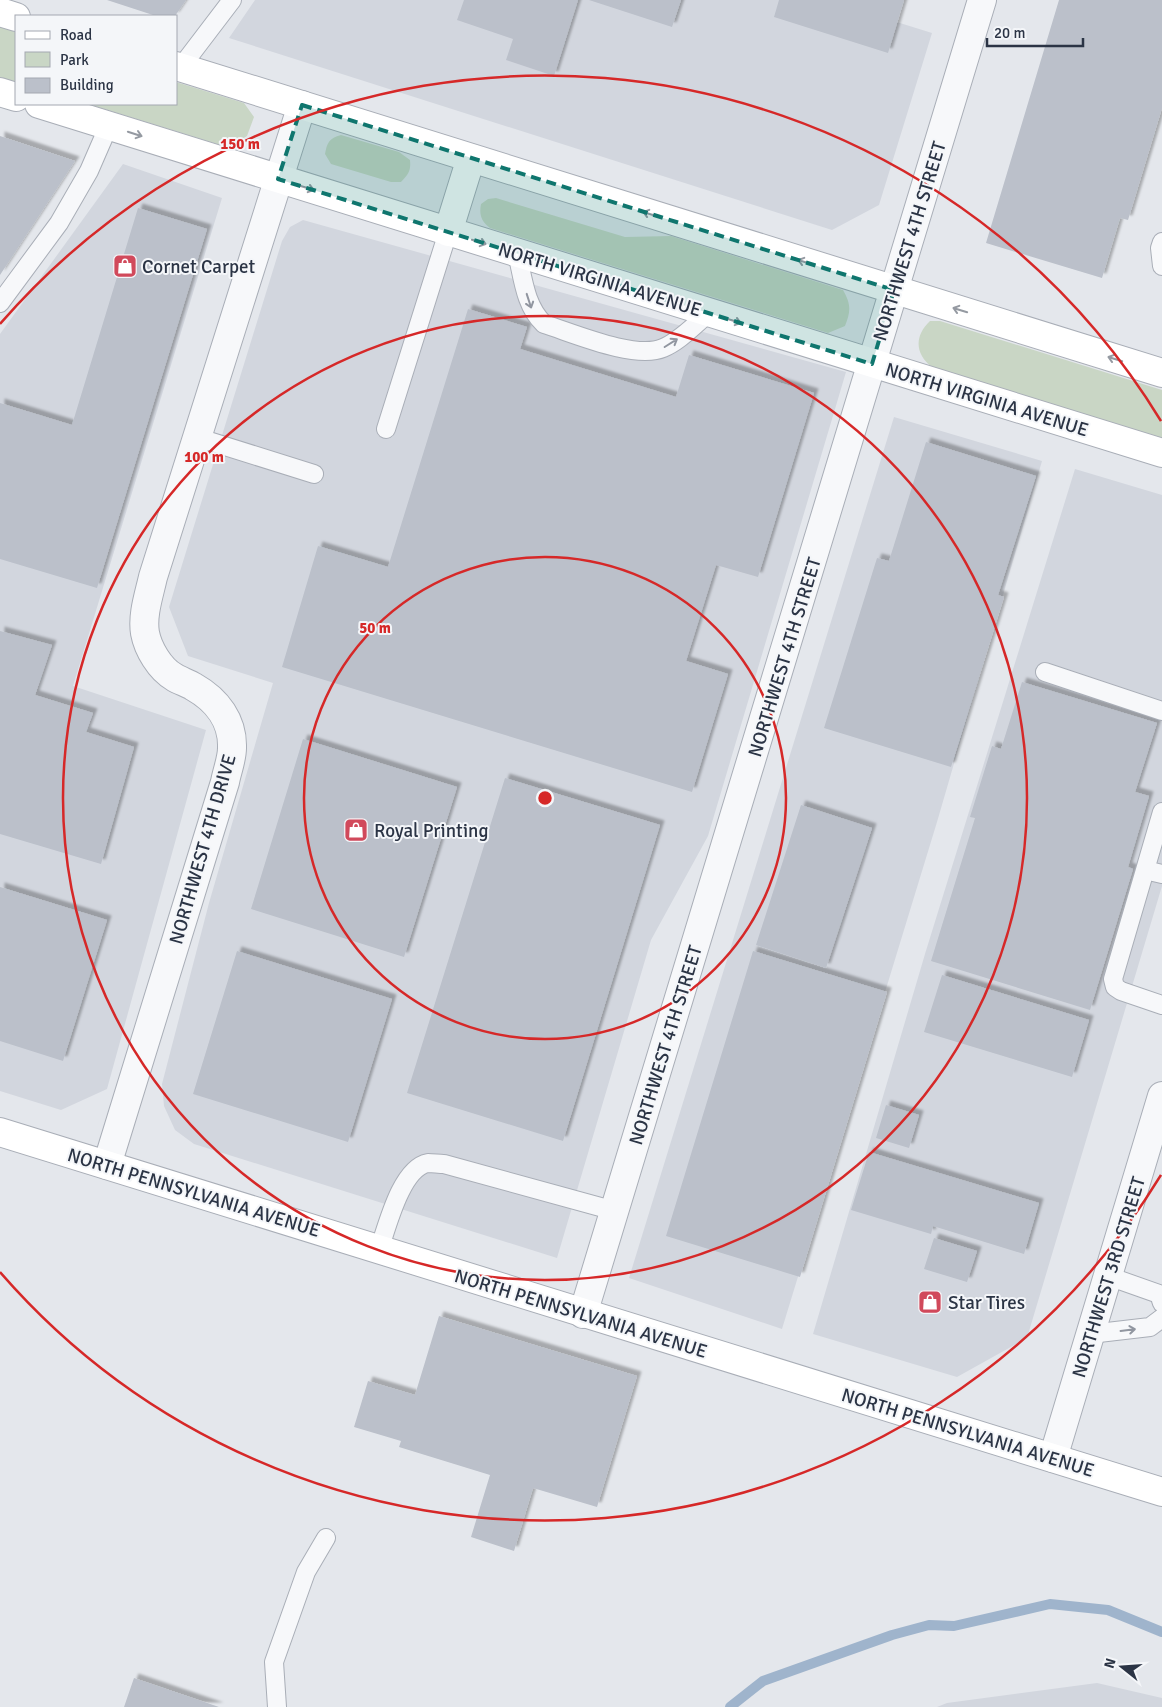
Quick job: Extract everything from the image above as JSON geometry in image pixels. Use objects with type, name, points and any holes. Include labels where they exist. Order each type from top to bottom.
[{"type":"main road","points":[[0,12],[15,17]]},
{"type":"main road","points":[[179,67],[1162,373]]},
{"type":"main road","points":[[0,92],[15,97]]},
{"type":"main road","name":"NORTH VIRGINIA AVENUE","points":[[42,105],[1162,454]]},
{"type":"main road","points":[[448,232],[471,158]]},
{"type":"main road","name":"NORTH PENNSYLVANIA AVENUE","points":[[0,1132],[1162,1492]]},
{"type":"street","name":"NORTHWEST 4TH STREET","points":[[583,1314],[982,0]]},
{"type":"street","name":"NORTHWEST 4TH DRIVE","points":[[107,1165],[225,782],[232,749],[231,731],[224,714],[212,698],[194,686],[172,676],[148,646],[145,632],[145,614],[152,577],[302,105]]},
{"type":"street","name":"NORTHWEST 3RD STREET","points":[[1053,1458],[1162,1096]]},
{"type":"lane","points":[[179,67],[232,0]]},
{"type":"lane","points":[[0,302],[59,223],[90,171],[109,126]]},
{"type":"lane","points":[[386,429],[448,232]]},
{"type":"lane","points":[[1162,242],[1160,248],[1162,266]]},
{"type":"lane","points":[[517,253],[534,314],[544,324],[635,352],[652,352],[678,340],[709,313]]},
{"type":"lane","points":[[196,437],[314,474]]},
{"type":"lane","points":[[1045,672],[1162,711]]},
{"type":"lane","points":[[1162,812],[1113,979],[1114,987],[1120,991],[1162,1005]]},
{"type":"lane","points":[[1145,870],[1162,874]]},
{"type":"lane","points":[[379,1250],[401,1189],[411,1173],[427,1163],[444,1164],[615,1211]]},
{"type":"lane","points":[[1108,1276],[1158,1294],[1162,1303]]},
{"type":"lane","points":[[1090,1334],[1150,1327],[1162,1318]]},
{"type":"lane","points":[[277,1707],[274,1662],[306,1572],[326,1538]]},
{"type":"highlighted area","points":[[302,105],[894,290],[872,364],[278,179]]},
{"type":"shaded area","points":[[255,0],[826,0],[932,33],[879,205],[832,230],[229,38]]},
{"type":"shaded area","points":[[123,164],[222,198],[73,686],[206,730],[107,1089],[61,1110],[0,1091],[0,334]]},
{"type":"shaded area","points":[[303,220],[846,372],[708,836],[651,940],[557,1258],[194,1144],[175,1130],[164,1106],[162,1084],[209,903],[273,683],[188,656],[169,607],[282,241],[290,227]]},
{"type":"shaded area","points":[[894,417],[1042,461],[937,822],[782,1329],[629,1278]]},
{"type":"shaded area","points":[[1075,469],[1162,495],[1162,886],[1027,1338],[957,1377],[813,1334],[925,954]]},
{"type":"shaded area","points":[[1097,1683],[1162,1698],[1162,1707],[937,1707],[947,1703]]},
{"type":"green space","points":[[0,27],[15,32],[15,82],[0,77]]},
{"type":"green space","points":[[178,83],[244,103],[254,117],[247,136],[237,142],[217,144],[91,105],[178,105]]},
{"type":"green space","points":[[341,135],[399,152],[410,160],[408,174],[401,182],[391,182],[331,164],[325,154],[327,147],[331,139]]},
{"type":"green space","points":[[496,198],[625,237],[671,236],[843,290],[849,304],[847,321],[845,326],[828,333],[490,228],[481,218],[481,204],[488,199]]},
{"type":"green space","points":[[930,321],[940,321],[1162,390],[1162,439],[932,367],[922,356],[919,345],[921,333]]},
{"type":"building","points":[[107,0],[186,0],[176,15],[153,15]]},
{"type":"building","points":[[464,0],[578,0],[554,76],[506,60],[513,39],[457,20]]},
{"type":"building","points":[[589,0],[681,0],[672,27]]},
{"type":"building","points":[[779,0],[904,0],[888,53],[774,17]]},
{"type":"building","points":[[1059,0],[1162,0],[1162,108],[1128,220],[1120,218],[1102,278],[986,243]]},
{"type":"building","points":[[0,136],[75,161],[0,275]]},
{"type":"building","points":[[138,208],[207,229],[97,588],[0,559],[0,403],[72,425]]},
{"type":"building","points":[[468,309],[527,327],[520,349],[676,397],[689,355],[814,393],[758,577],[716,565],[686,661],[728,674],[692,792],[282,667],[318,546],[388,567]]},
{"type":"building","points":[[926,442],[1036,476],[998,595],[1004,597],[951,767],[824,728],[877,558],[889,561]]},
{"type":"building","points":[[0,631],[52,645],[35,695],[93,713],[86,732],[134,747],[101,864],[0,834]]},
{"type":"building","points":[[1022,682],[1157,723],[1135,792],[1149,796],[1128,867],[1133,869],[1090,1010],[931,961],[975,818],[970,817],[992,746],[1001,749]]},
{"type":"building","points":[[303,739],[457,787],[404,957],[251,909]]},
{"type":"building","points":[[505,778],[660,825],[563,1141],[407,1093]]},
{"type":"building","points":[[801,805],[872,828],[826,968],[756,945]]},
{"type":"building","points":[[0,887],[107,920],[63,1061],[0,1041]]},
{"type":"building","points":[[237,951],[392,999],[348,1142],[193,1094]]},
{"type":"building","points":[[753,951],[887,992],[800,1277],[666,1236]]},
{"type":"building","points":[[942,975],[1089,1020],[1072,1077],[924,1032]]},
{"type":"building","points":[[886,1105],[919,1115],[909,1148],[876,1138]]},
{"type":"building","points":[[869,1152],[1039,1203],[1024,1254],[933,1226],[931,1234],[851,1210]]},
{"type":"building","points":[[934,1238],[977,1251],[967,1282],[924,1269]]},
{"type":"building","points":[[439,1316],[637,1376],[597,1507],[533,1488],[514,1551],[471,1537],[490,1475],[399,1447],[401,1441],[354,1427],[368,1381],[415,1395]]},
{"type":"building","points":[[134,1678],[219,1707],[124,1707]]},
{"type":"waterway","points":[[730,1707],[763,1681],[892,1635],[929,1625],[954,1626],[1050,1604],[1108,1610],[1162,1632]]},
{"type":"place","name":"Cornet Carpet","points":[[125,266]]},
{"type":"place","name":"Royal Printing","points":[[356,830]]},
{"type":"place","name":"Star Tires","points":[[930,1302]]}]
